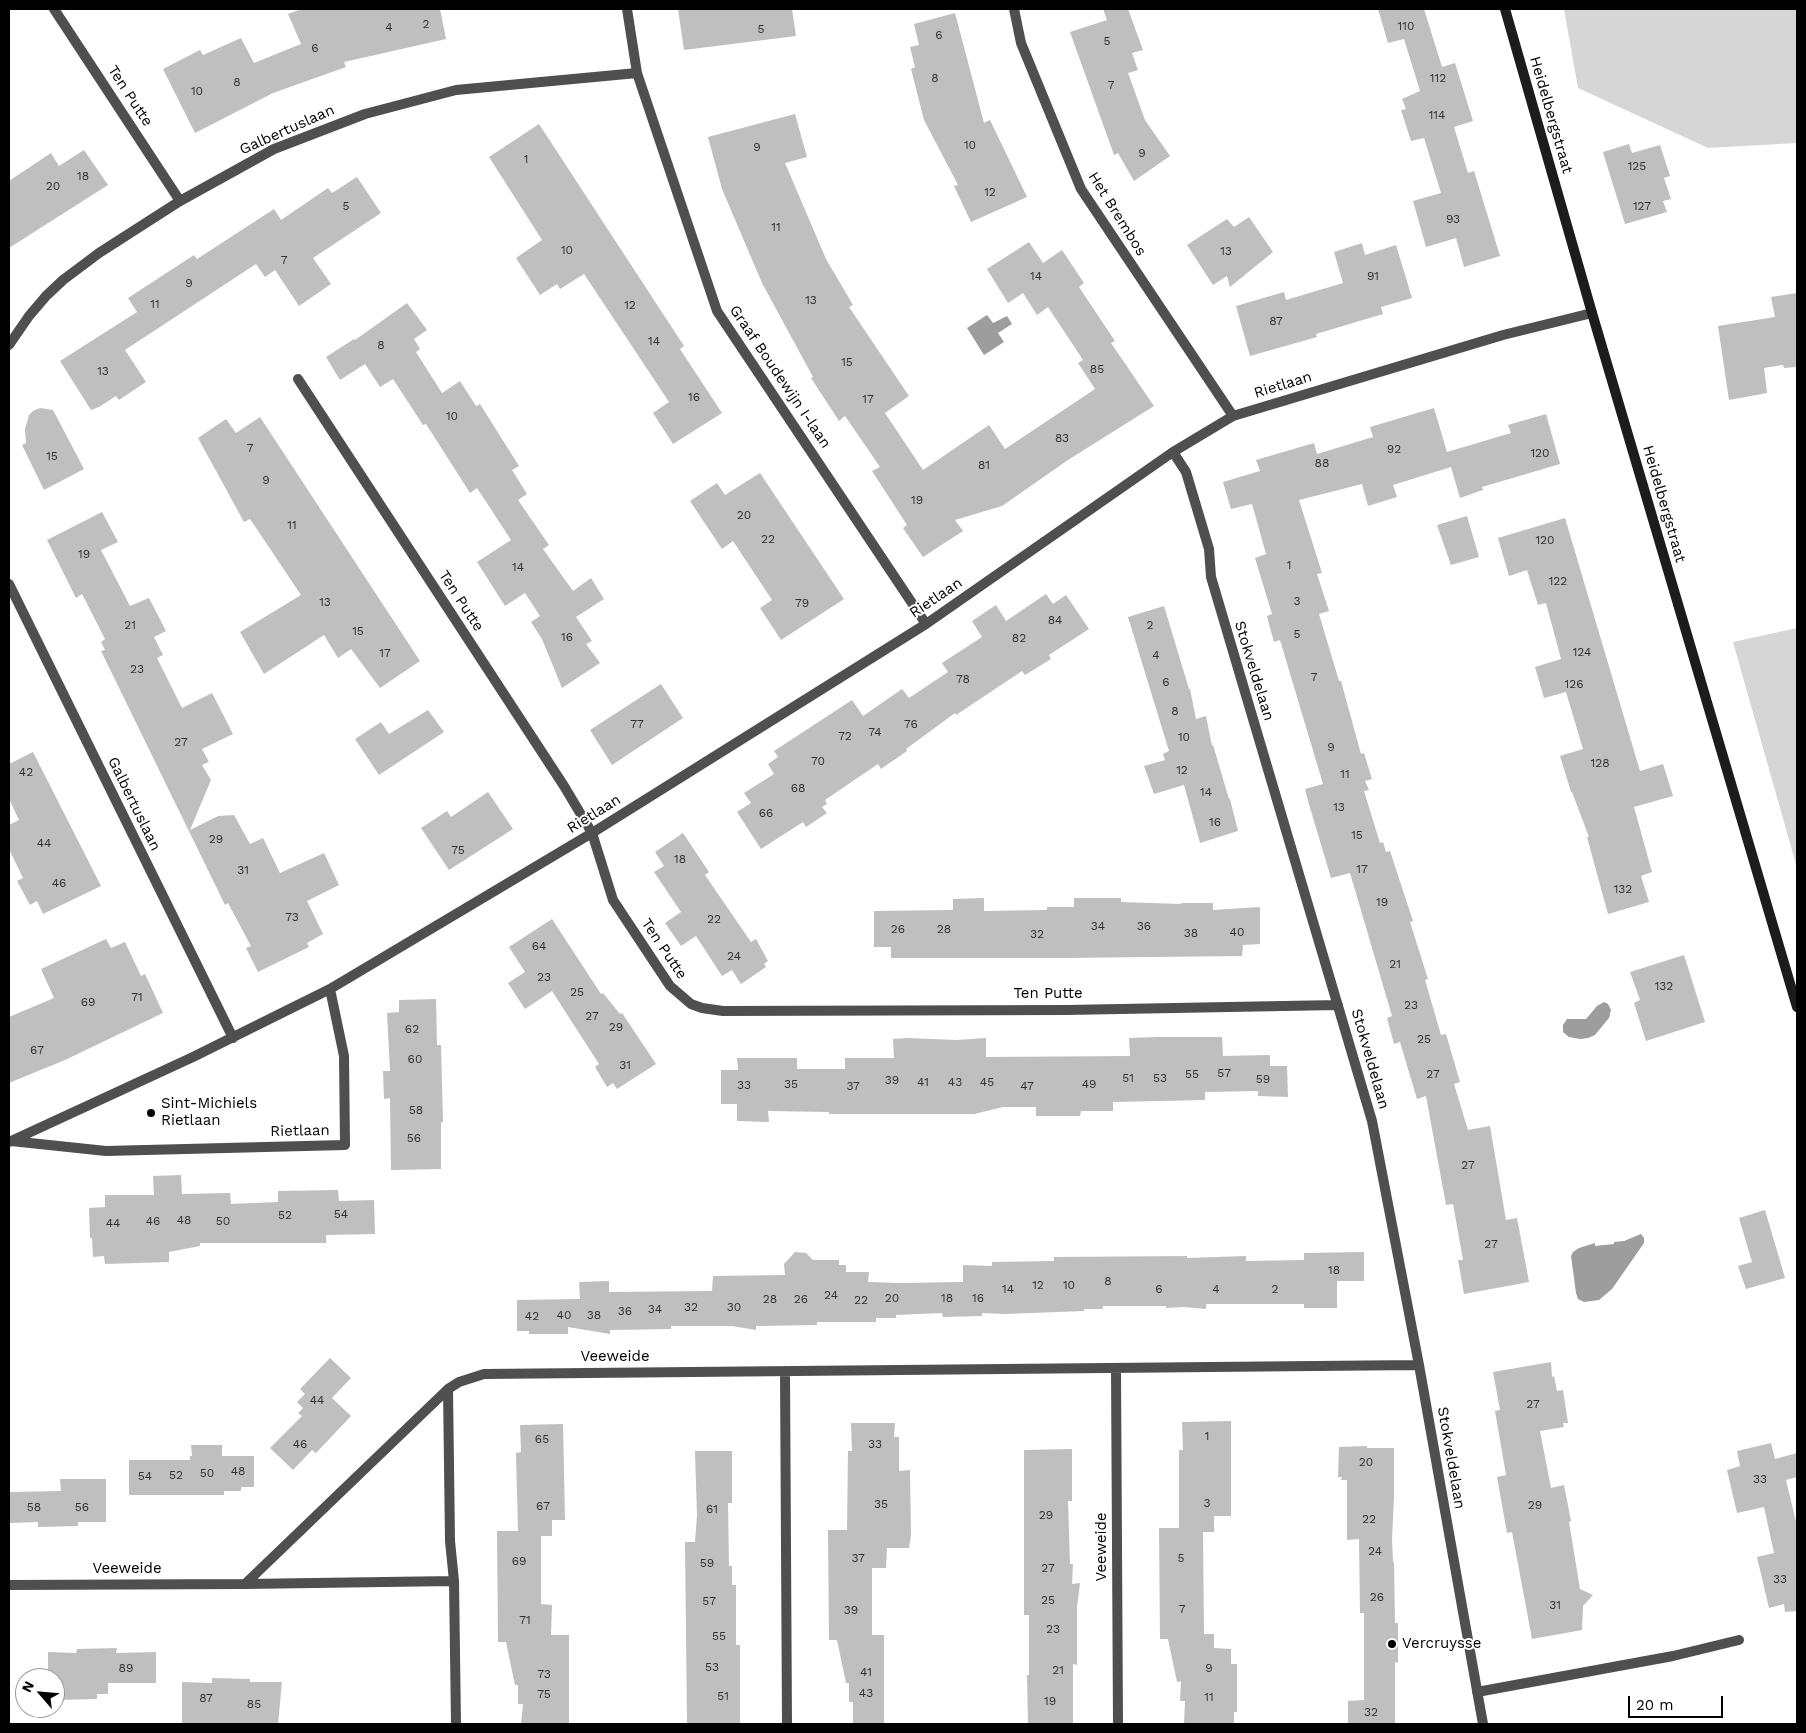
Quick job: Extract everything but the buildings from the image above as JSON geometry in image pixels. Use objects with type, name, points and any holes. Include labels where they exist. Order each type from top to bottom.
[{"type":"main road","name":"Heidelbergstraat","points":[[1505,9],[1592,313],[1797,1007]]},
{"type":"street","name":"Ten Putte","points":[[54,9],[180,201]]},
{"type":"street","name":"Graaf Boudewijn I-laan","points":[[627,9],[637,72],[717,311],[926,624]]},
{"type":"street","name":"Het Brembos","points":[[1014,9],[1021,43],[1081,190],[1232,416]]},
{"type":"street","name":"Galbertuslaan","points":[[9,345],[38,304],[63,280],[104,249],[180,201],[274,149],[365,114],[456,90],[637,72]]},
{"type":"street","name":"Rietlaan","points":[[9,1141],[233,1038],[330,989],[592,833],[926,624],[1174,452],[1232,416],[1503,335],[1592,313]]},
{"type":"street","name":"Ten Putte","points":[[298,379],[564,786],[592,833],[613,900],[670,986],[691,1004],[712,1010],[1066,1010],[1338,1006]]},
{"type":"street","name":"Stokveldelaan","points":[[1174,452],[1186,472],[1210,549],[1210,577],[1372,1121],[1419,1365],[1483,1724]]},
{"type":"street","name":"Galbertuslaan","points":[[9,584],[233,1038]]},
{"type":"street","name":"Rietlaan","points":[[9,1141],[106,1151],[345,1145],[344,1056],[330,989]]},
{"type":"street","name":"Veeweide","points":[[245,1584],[448,1389],[474,1376],[502,1373],[1419,1365]]},
{"type":"street","name":"Veeweide","points":[[1116,1369],[1118,1724]]},
{"type":"street","points":[[785,1371],[787,1724]]},
{"type":"street","points":[[448,1389],[450,1541],[454,1580],[456,1724]]},
{"type":"street","name":"Veeweide","points":[[9,1585],[245,1584],[454,1580]]},
{"type":"street","points":[[1477,1692],[1673,1656],[1739,1640]]},
{"type":"shaded area","points":[[1564,9],[1797,9],[1797,143],[1708,148],[1578,88]]},
{"type":"shaded area","points":[[987,315],[993,323],[1007,316],[1012,324],[998,333],[1004,342],[984,355],[967,328]]},
{"type":"shaded area","points":[[1797,628],[1797,868],[1733,642]]},
{"type":"shaded area","points":[[1604,1002],[1608,1004],[1611,1010],[1609,1018],[1595,1035],[1580,1039],[1569,1037],[1563,1032],[1563,1025],[1567,1019],[1586,1019],[1597,1006]]},
{"type":"shaded area","points":[[1641,1234],[1644,1238],[1644,1243],[1612,1289],[1599,1300],[1584,1302],[1578,1299],[1571,1256],[1573,1252],[1595,1243],[1595,1246],[1614,1244],[1614,1242],[1624,1241]]},
{"type":"place","name":"Sint-Michiels Rietlaan","points":[[151,1113]]},
{"type":"place","name":"Vercruysse","points":[[1392,1644]]}]
